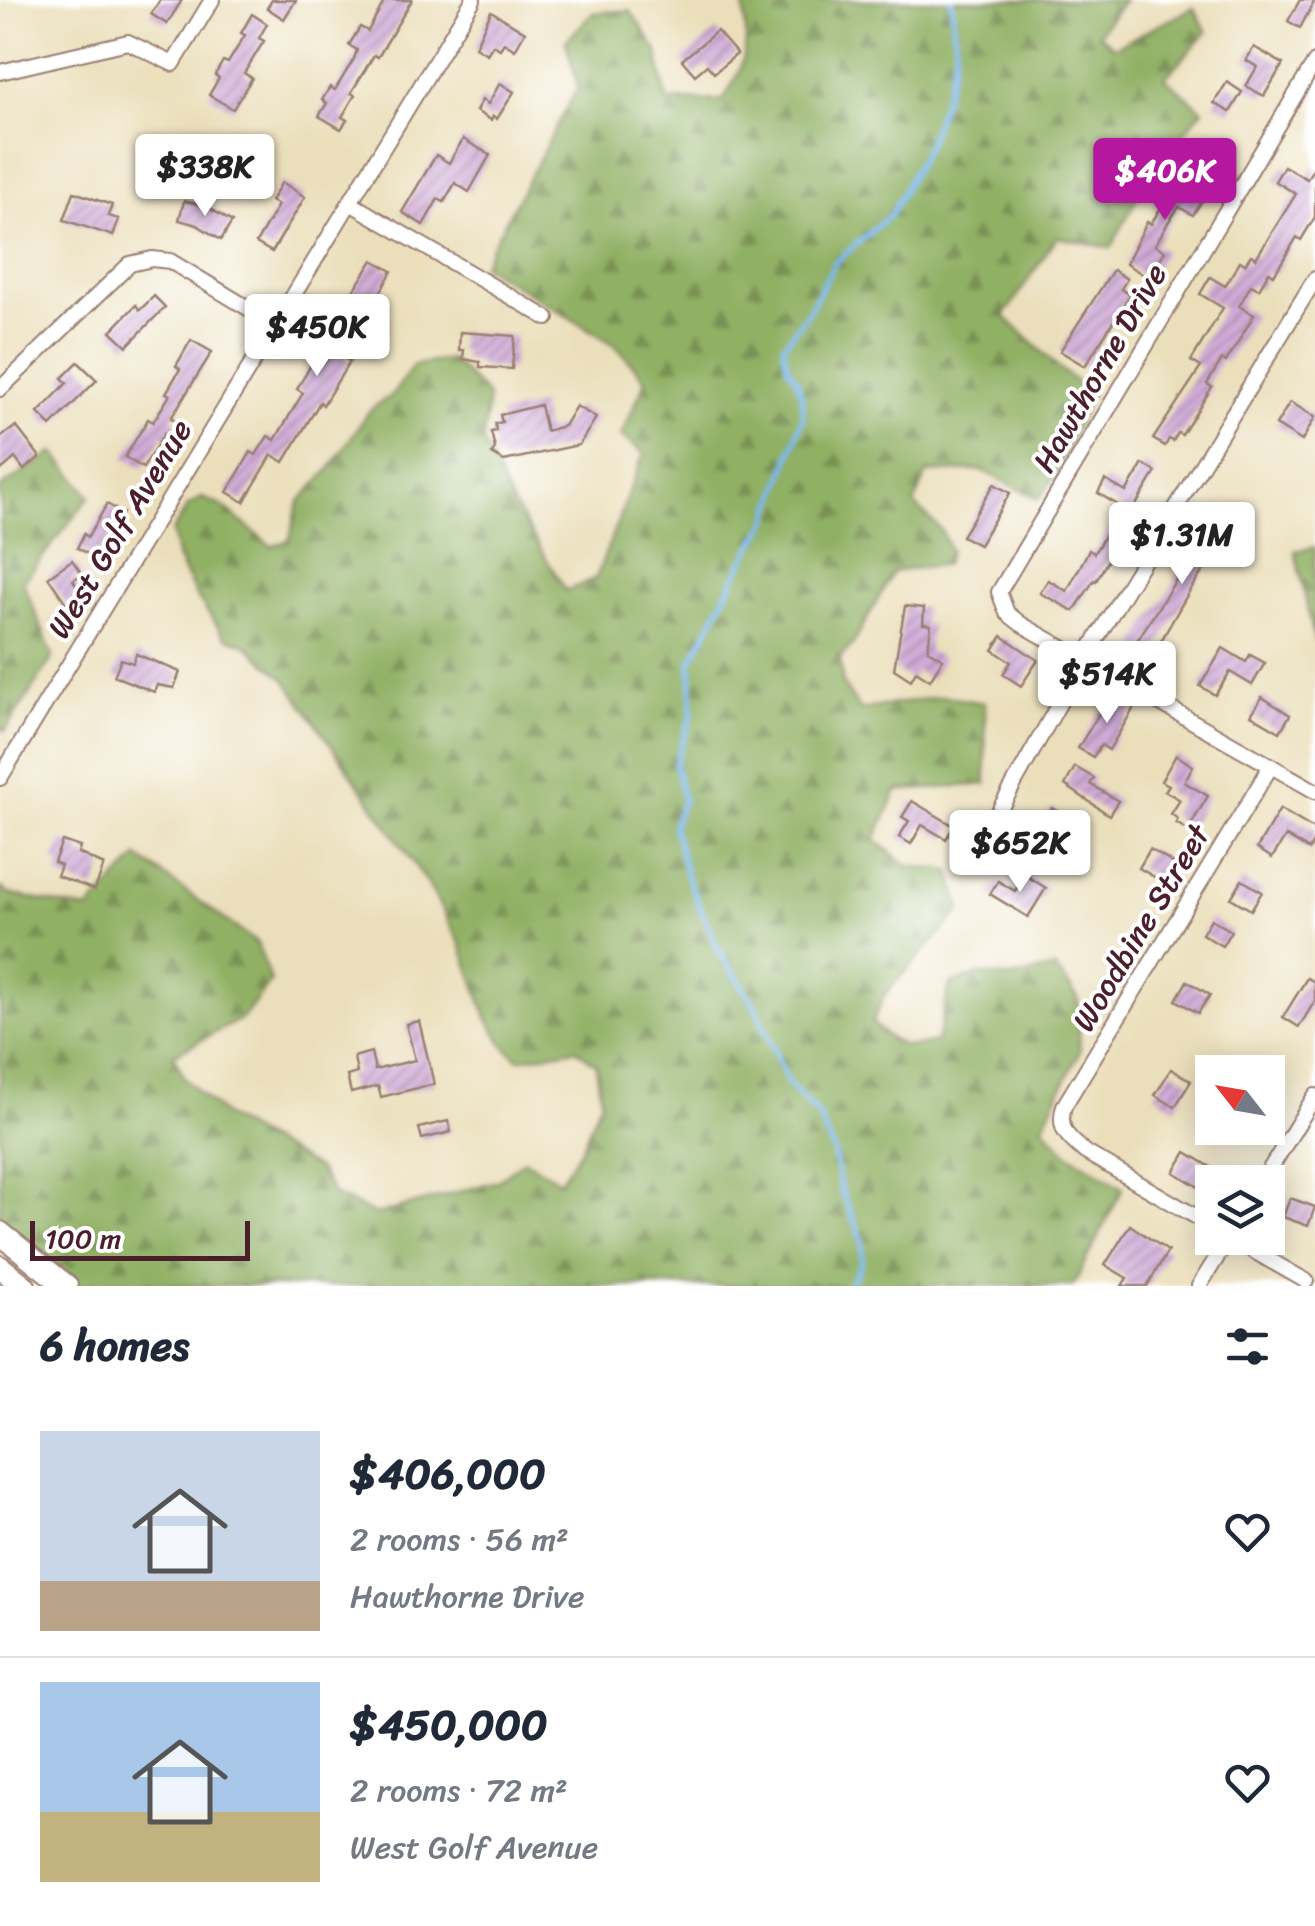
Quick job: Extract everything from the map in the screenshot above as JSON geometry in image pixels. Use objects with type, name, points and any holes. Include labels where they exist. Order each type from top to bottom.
[{"type":"highway","points":[[0,1233],[66,1286]]},
{"type":"highway","points":[[0,1267],[24,1286]]},
{"type":"street","points":[[0,72],[128,42],[173,64],[212,0]]},
{"type":"street","name":"West Golf Avenue","points":[[0,778],[473,0]]},
{"type":"street","name":"Hawthorne Drive","points":[[1084,659],[1006,613],[998,592],[1315,62]]},
{"type":"street","points":[[350,203],[547,318]]},
{"type":"street","points":[[0,389],[130,264],[152,259],[170,261],[276,325]]},
{"type":"street","points":[[976,850],[1084,659],[1315,280]]},
{"type":"street","points":[[1084,659],[1315,791]]},
{"type":"street","name":"Woodbine Street","points":[[1195,1216],[1085,1152],[1066,1136],[1060,1120],[1064,1106],[1271,766]]},
{"type":"street","points":[[1272,1165],[1315,1096]]},
{"type":"street","points":[[1199,1286],[1219,1255]]},
{"type":"street","points":[[1259,1255],[1306,1282]]},
{"type":"green space","points":[[743,0],[1124,0],[1098,34],[1114,47],[1194,8],[1207,32],[1165,78],[1203,110],[1149,174],[1111,248],[1057,237],[1004,316],[1091,394],[1056,475],[1039,499],[981,470],[927,473],[914,504],[941,530],[950,551],[945,564],[893,572],[853,644],[840,658],[843,684],[860,710],[943,696],[985,703],[986,784],[897,791],[875,840],[909,866],[950,871],[961,911],[885,994],[872,1023],[887,1037],[908,1046],[937,1041],[950,984],[981,974],[1012,978],[1055,968],[1078,998],[1080,1051],[1043,1126],[1066,1152],[1123,1188],[1073,1286],[66,1286],[0,1233],[0,887],[9,894],[88,910],[138,857],[257,943],[271,981],[243,1018],[173,1055],[186,1080],[226,1117],[318,1169],[334,1195],[376,1215],[497,1181],[525,1160],[560,1181],[581,1149],[601,1100],[596,1064],[576,1049],[519,1059],[507,1049],[487,1018],[461,945],[428,884],[286,680],[245,644],[225,637],[197,597],[178,560],[172,531],[188,506],[202,498],[222,506],[271,546],[289,541],[299,502],[330,469],[370,410],[393,394],[414,365],[451,359],[488,396],[483,442],[508,496],[566,591],[596,578],[644,453],[621,436],[646,380],[615,345],[482,265],[578,87],[566,41],[593,13],[630,10],[657,51],[667,101],[723,100],[745,52]]},
{"type":"green space","points":[[54,452],[90,496],[23,582],[53,657],[5,731],[0,728],[0,488]]},
{"type":"green space","points":[[1315,547],[1315,642],[1295,551]]},
{"type":"building","points":[[160,0],[182,0],[167,24],[151,14]]},
{"type":"building","points":[[272,0],[296,0],[284,19],[267,8]]},
{"type":"building","points":[[385,0],[412,0],[351,93],[355,95],[342,117],[347,120],[341,129],[319,116],[327,103],[322,100],[330,87],[335,90],[354,59],[357,50],[349,45],[360,27],[368,31]]},
{"type":"building","points":[[1300,0],[1315,0],[1300,28],[1288,21]]},
{"type":"building","points":[[491,11],[525,32],[515,50],[504,43],[500,49],[493,45],[487,54],[475,47]]},
{"type":"building","points":[[252,14],[267,24],[259,38],[264,41],[244,73],[252,78],[233,109],[209,95],[219,78],[215,75],[223,61],[228,63],[245,35],[241,33]]},
{"type":"building","points":[[717,31],[737,54],[714,73],[707,65],[695,75],[682,60]]},
{"type":"building","points":[[1254,47],[1283,64],[1264,96],[1246,86],[1257,67],[1246,60]]},
{"type":"building","points":[[1227,82],[1242,92],[1230,112],[1214,103]]},
{"type":"building","points":[[500,83],[514,92],[497,119],[493,116],[491,120],[476,111],[482,100],[488,104]]},
{"type":"building","points":[[463,139],[490,155],[469,192],[455,183],[444,202],[438,199],[423,225],[402,212],[436,155],[449,163]]},
{"type":"building","points":[[1195,164],[1208,171],[1193,196],[1202,201],[1193,215],[1179,207],[1169,221],[1155,245],[1165,251],[1149,278],[1126,264],[1147,222],[1151,224],[1175,184],[1180,188]]},
{"type":"building","points":[[1315,165],[1315,217],[1301,240],[1297,237],[1274,275],[1269,272],[1259,289],[1251,285],[1239,306],[1254,315],[1226,362],[1222,359],[1207,384],[1212,387],[1182,435],[1178,433],[1165,446],[1153,439],[1201,367],[1191,361],[1223,308],[1200,294],[1210,277],[1225,286],[1240,261],[1245,264],[1251,255],[1256,258],[1296,194],[1275,181],[1284,166],[1307,179]]},
{"type":"building","points":[[282,182],[305,197],[272,252],[256,243],[278,205],[271,201]]},
{"type":"building","points":[[74,192],[112,205],[108,216],[119,219],[113,236],[64,220]]},
{"type":"building","points":[[184,201],[206,206],[232,222],[221,240],[197,225],[179,220]]},
{"type":"building","points":[[373,260],[392,271],[344,358],[350,361],[284,462],[272,455],[244,502],[227,492],[251,452],[256,455],[268,436],[275,440],[303,393],[297,389],[316,356],[325,362],[338,341],[326,334]]},
{"type":"building","points":[[1113,270],[1127,279],[1121,289],[1130,295],[1085,366],[1060,351]]},
{"type":"building","points":[[154,296],[165,307],[127,346],[111,331],[136,305],[140,310]]},
{"type":"building","points":[[460,332],[515,336],[512,369],[480,367],[480,362],[463,359]]},
{"type":"building","points":[[191,340],[212,352],[171,418],[177,422],[168,437],[164,434],[143,468],[125,457],[148,419],[153,422],[170,395],[166,393],[180,369],[176,366]]},
{"type":"building","points":[[78,362],[97,380],[51,426],[38,413],[67,383],[62,378]]},
{"type":"building","points":[[1290,402],[1315,417],[1302,441],[1276,425]]},
{"type":"building","points":[[540,405],[546,431],[564,426],[576,406],[596,418],[579,445],[504,461],[492,454],[495,448],[491,432],[496,431],[495,424],[502,422],[500,415]]},
{"type":"building","points":[[16,426],[40,457],[24,470],[15,458],[0,471],[0,438]]},
{"type":"building","points":[[1143,464],[1156,472],[1131,513],[1098,493],[1105,480],[1126,492]]},
{"type":"building","points":[[994,484],[1010,493],[979,545],[962,536]]},
{"type":"building","points":[[107,504],[123,513],[98,559],[77,548]]},
{"type":"building","points":[[1118,514],[1130,521],[1074,611],[1040,593],[1048,580],[1067,591],[1089,550],[1094,553]]},
{"type":"building","points":[[1208,521],[1229,533],[1153,655],[1135,644],[1200,542],[1197,540]]},
{"type":"building","points":[[72,560],[82,574],[73,580],[83,595],[68,606],[48,577]]},
{"type":"building","points":[[905,606],[924,608],[923,624],[931,625],[928,650],[943,659],[930,680],[916,671],[911,680],[894,669]]},
{"type":"building","points":[[1002,636],[1038,660],[1021,686],[1003,674],[1011,662],[993,650]]},
{"type":"building","points":[[1223,648],[1246,662],[1250,655],[1265,663],[1252,685],[1230,672],[1215,695],[1200,686]]},
{"type":"building","points":[[136,654],[180,672],[174,688],[157,685],[154,692],[114,676],[121,659],[133,663]]},
{"type":"building","points":[[1116,695],[1135,706],[1109,750],[1101,745],[1093,757],[1078,748],[1103,707],[1107,710]]},
{"type":"building","points":[[1262,697],[1290,715],[1280,732],[1251,715]]},
{"type":"building","points":[[1176,755],[1193,766],[1184,782],[1208,796],[1188,830],[1176,823],[1178,819],[1171,814],[1180,800],[1165,791],[1169,785],[1161,781]]},
{"type":"building","points":[[1075,767],[1094,778],[1090,784],[1118,801],[1109,815],[1065,785]]},
{"type":"building","points":[[912,801],[954,826],[946,839],[922,825],[911,844],[899,837],[909,821],[902,817]]},
{"type":"building","points":[[1052,808],[1068,817],[1056,837],[1053,835],[1045,848],[1040,845],[1031,861],[1013,850],[1027,826],[1037,833]]},
{"type":"building","points":[[1280,809],[1315,830],[1309,850],[1286,836],[1272,858],[1257,848]]},
{"type":"building","points":[[62,841],[80,847],[78,853],[104,865],[95,890],[57,876],[61,865],[54,862]]},
{"type":"building","points":[[1150,849],[1174,864],[1163,882],[1139,868]]},
{"type":"building","points":[[1025,875],[1046,888],[1028,917],[990,894],[998,881],[1015,891]]},
{"type":"building","points":[[1242,880],[1262,892],[1251,910],[1231,898]]},
{"type":"building","points":[[1211,919],[1231,931],[1222,946],[1202,934]]},
{"type":"building","points":[[1307,978],[1315,982],[1315,1001],[1299,1027],[1283,1017]]},
{"type":"building","points":[[1187,981],[1210,995],[1198,1013],[1176,1000]]},
{"type":"building","points":[[419,1021],[434,1084],[381,1097],[378,1086],[351,1093],[347,1076],[357,1073],[354,1057],[371,1052],[375,1070],[415,1060],[406,1024]]},
{"type":"building","points":[[1171,1069],[1191,1081],[1175,1107],[1155,1095]]},
{"type":"building","points":[[448,1121],[451,1132],[422,1139],[419,1128]]},
{"type":"building","points":[[1186,1152],[1207,1165],[1195,1165],[1195,1185],[1174,1172]]},
{"type":"building","points":[[1290,1198],[1315,1207],[1308,1226],[1285,1218]]},
{"type":"building","points":[[1130,1225],[1168,1251],[1147,1286],[1122,1286],[1127,1278],[1105,1265]]},
{"type":"waterway","points":[[849,1286],[862,1262],[862,1239],[841,1191],[834,1152],[819,1116],[788,1083],[756,1007],[719,951],[687,877],[673,825],[683,801],[675,763],[692,715],[691,662],[768,521],[803,417],[797,380],[787,366],[783,346],[809,311],[835,263],[891,214],[928,144],[956,51],[951,0]]}]
